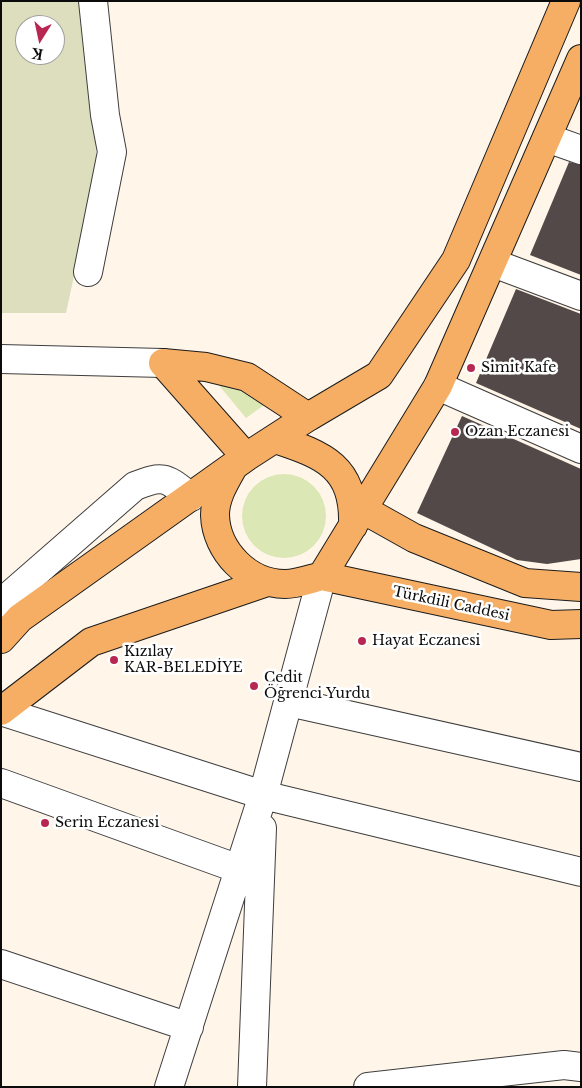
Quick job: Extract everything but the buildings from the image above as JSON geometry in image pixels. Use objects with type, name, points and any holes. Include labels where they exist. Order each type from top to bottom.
[{"type":"main road","points":[[1,639],[20,618],[240,462],[308,417],[380,375],[456,260],[566,1]]},
{"type":"main road","points":[[240,462],[219,492],[215,515],[219,537],[230,557],[246,572],[267,582],[284,584],[301,582],[322,576],[438,386],[581,59]]},
{"type":"main road","points":[[163,364],[206,367],[247,377],[308,417]]},
{"type":"main road","points":[[163,364],[218,424],[240,462]]},
{"type":"main road","points":[[275,440],[306,449],[325,458],[340,473],[350,491],[354,511],[359,518],[525,583],[581,588]]},
{"type":"main road","name":"Türkdili Caddesi","points":[[322,576],[551,625],[581,624]]},
{"type":"main road","points":[[1,711],[91,642],[267,582]]},
{"type":"street","points":[[88,272],[112,152],[105,115],[93,1]]},
{"type":"street","points":[[547,138],[581,150]]},
{"type":"street","points":[[493,263],[581,296]]},
{"type":"street","points":[[1,360],[163,364]]},
{"type":"street","points":[[438,386],[581,449]]},
{"type":"street","points":[[1,603],[135,486],[151,480],[168,480],[190,497]]},
{"type":"street","points":[[169,1087],[263,795],[322,576]]},
{"type":"street","points":[[289,702],[581,767]]},
{"type":"street","points":[[1,711],[263,795],[581,871]]},
{"type":"street","points":[[1,783],[239,870]]},
{"type":"street","points":[[252,1087],[263,795]]},
{"type":"street","points":[[1,964],[189,1027]]},
{"type":"street","points":[[368,1087],[564,1065],[581,1067]]},
{"type":"green space","points":[[1,1],[87,1],[97,169],[66,313],[1,313]]},
{"type":"green space","points":[[212,377],[240,389],[267,403],[246,418]]},
{"type":"green space","points":[[284,474],[300,477],[314,486],[323,500],[326,516],[323,532],[314,546],[300,555],[284,558],[268,555],[254,546],[245,532],[242,516],[245,500],[254,486],[268,477]]},
{"type":"place","name":"Simit Kafe","points":[[471,368]]},
{"type":"place","name":"Ozan Eczanesi","points":[[455,432]]},
{"type":"place","name":"Hayat Eczanesi","points":[[362,641]]},
{"type":"place","name":"Kızılay KAR-BELEDİYE","points":[[114,660]]},
{"type":"place","name":"Cedit Öğrenci Yurdu","points":[[254,686]]},
{"type":"place","name":"Serin Eczanesi","points":[[45,823]]}]
